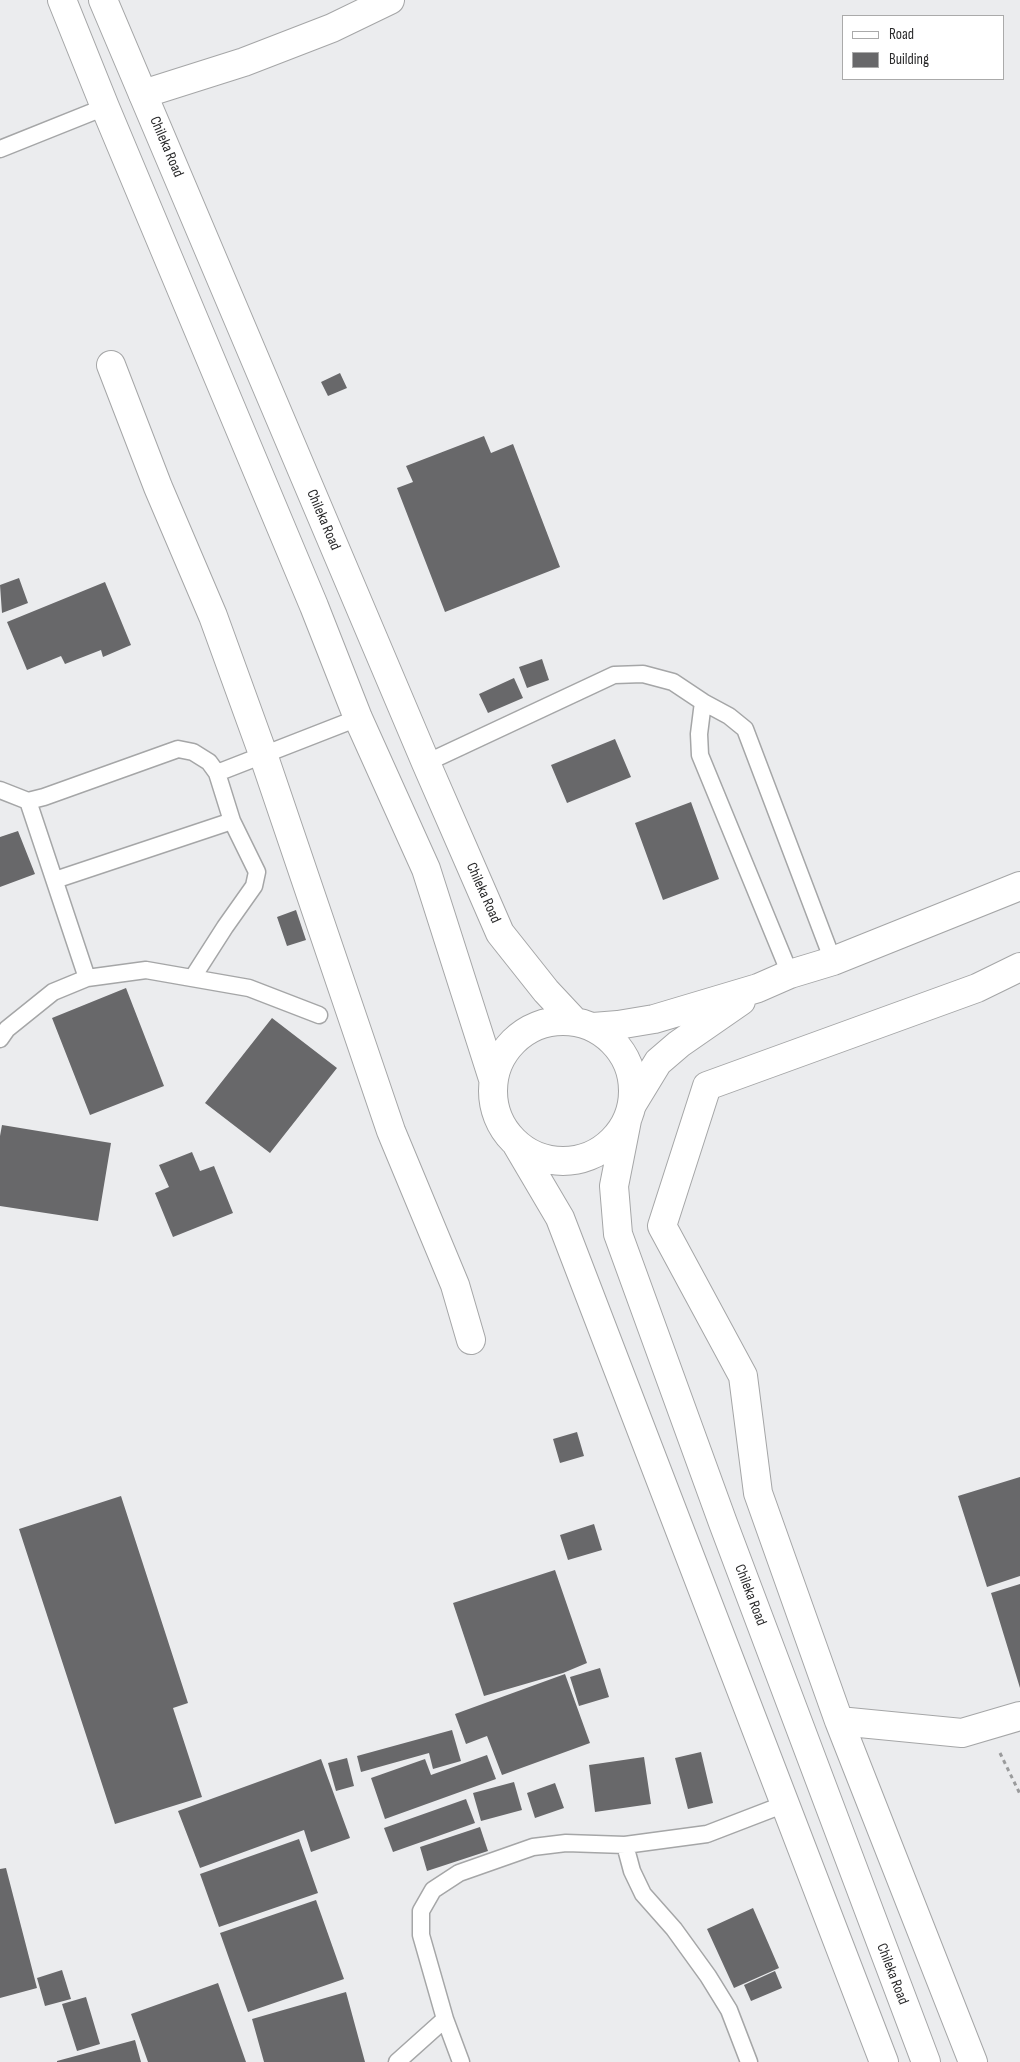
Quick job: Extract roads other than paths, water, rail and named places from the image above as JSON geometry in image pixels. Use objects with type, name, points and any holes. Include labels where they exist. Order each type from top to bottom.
[{"type":"main road","points":[[62,0],[314,606],[358,718],[426,869],[493,1079]]},
{"type":"main road","name":"Chileka Road","points":[[103,0],[426,763],[500,933],[546,991],[584,1024],[615,1043],[630,1066],[634,1084],[614,1186],[618,1234],[722,1523],[926,2062]]},
{"type":"main road","points":[[143,94],[244,62],[332,28],[390,0]]},
{"type":"main road","points":[[110,365],[158,487],[213,616],[263,754],[391,1131],[455,1285],[470,1340]]},
{"type":"main road","points":[[884,2062],[560,1218],[517,1146],[505,1132],[496,1116],[492,1098],[493,1079],[498,1062],[509,1046],[522,1033],[539,1025],[556,1020],[584,1024],[618,1025],[654,1019],[758,988],[790,974],[833,961],[1020,886]]},
{"type":"main road","points":[[973,2062],[839,1721],[758,1493],[743,1376],[662,1226],[706,1086],[977,988],[1020,967]]},
{"type":"main road","points":[[517,1146],[533,1155],[551,1161],[569,1161],[588,1157],[604,1148],[618,1136],[658,1062],[679,1044],[758,988]]},
{"type":"main road","points":[[839,1721],[962,1733],[1020,1716]]},
{"type":"lane","points":[[0,149],[105,107]]},
{"type":"lane","points":[[426,763],[614,675],[643,674],[673,682],[703,702],[729,716],[745,729],[833,961]]},
{"type":"lane","points":[[703,702],[699,734],[700,754],[790,974]]},
{"type":"lane","points":[[216,773],[358,718]]},
{"type":"lane","points":[[0,790],[28,801],[178,749],[193,752],[209,762],[216,773],[232,821],[257,872],[254,886],[193,977]]},
{"type":"lane","points":[[28,801],[87,978]]},
{"type":"lane","points":[[55,880],[232,821]]},
{"type":"lane","points":[[0,1039],[7,1029],[53,992],[87,978],[146,970],[249,988],[319,1015]]},
{"type":"lane","points":[[461,2062],[445,2019],[421,1935],[421,1911],[433,1890],[459,1874],[533,1847],[566,1843],[625,1845],[707,1834],[786,1804]]},
{"type":"lane","points":[[625,1845],[632,1871],[643,1894],[674,1929],[708,1976],[729,2010],[749,2062]]},
{"type":"lane","points":[[397,2062],[445,2019]]}]
